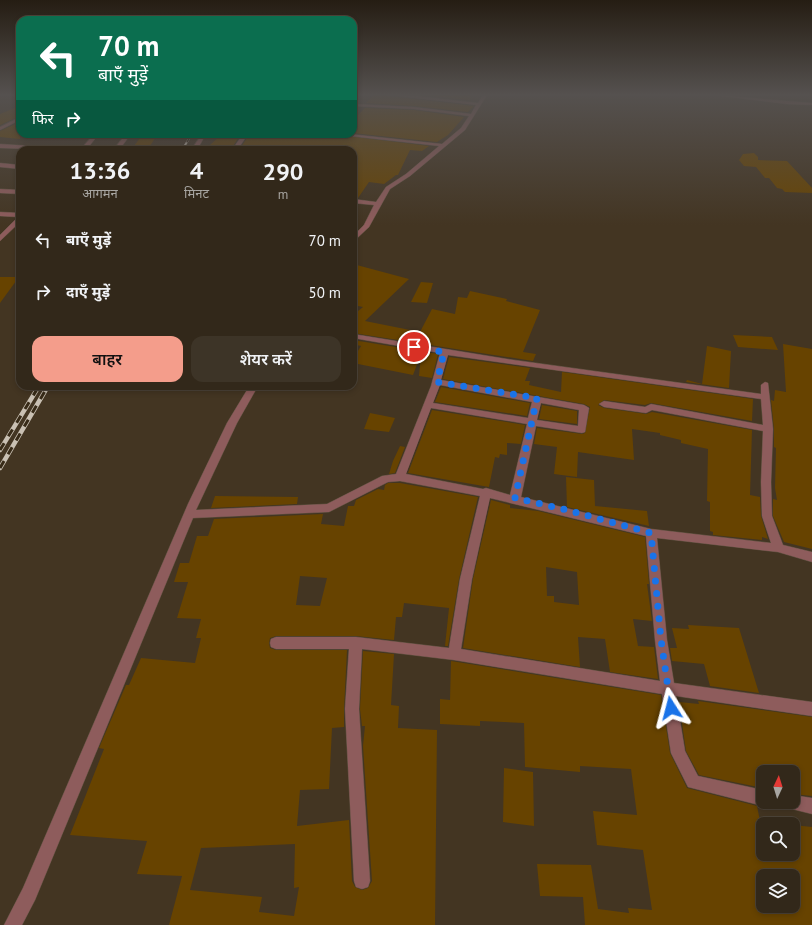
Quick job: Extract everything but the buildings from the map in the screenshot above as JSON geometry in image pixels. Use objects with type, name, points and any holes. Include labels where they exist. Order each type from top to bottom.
[{"type":"street","points":[[86,146],[93,138]]},
{"type":"street","points":[[119,146],[126,138]]},
{"type":"street","points":[[386,138],[442,145]]},
{"type":"street","points":[[357,236],[367,226],[388,188],[408,175],[451,138]]},
{"type":"street","points":[[0,146],[16,147]]},
{"type":"street","points":[[0,166],[16,167]]},
{"type":"street","points":[[0,191],[16,192]]},
{"type":"street","points":[[357,201],[378,204]]},
{"type":"street","points":[[0,214],[16,215]]},
{"type":"street","points":[[0,239],[16,222]]},
{"type":"street","points":[[357,337],[444,352],[766,397]]},
{"type":"street","points":[[400,476],[437,382],[444,352]]},
{"type":"street","points":[[428,405],[582,430],[584,408],[537,398],[437,382]]},
{"type":"street","points":[[765,385],[768,429],[766,482],[767,516],[778,548]]},
{"type":"street","points":[[13,925],[29,894],[193,504],[248,390]]},
{"type":"street","points":[[515,498],[537,398]]},
{"type":"street","points":[[604,404],[646,410],[651,407],[768,429]]},
{"type":"street","points":[[190,514],[329,508],[386,479],[400,476],[515,498],[563,509],[651,533],[778,548],[812,557]]},
{"type":"street","points":[[454,654],[466,579],[486,492]]},
{"type":"street","points":[[651,533],[661,640],[678,753],[694,782],[756,796]]},
{"type":"street","points":[[276,643],[356,644],[454,654],[812,709]]},
{"type":"street","points":[[356,644],[352,709],[362,881]]},
{"type":"street","points":[[800,804],[812,806]]},
{"type":"railway","points":[[184,146],[189,138]]},
{"type":"railway","points":[[0,450],[37,390]]},
{"type":"railway","points":[[0,468],[46,390]]},
{"type":"route","points":[[414,347],[444,352],[437,382],[537,398],[515,498],[563,509],[651,533],[661,640],[671,708]]}]
